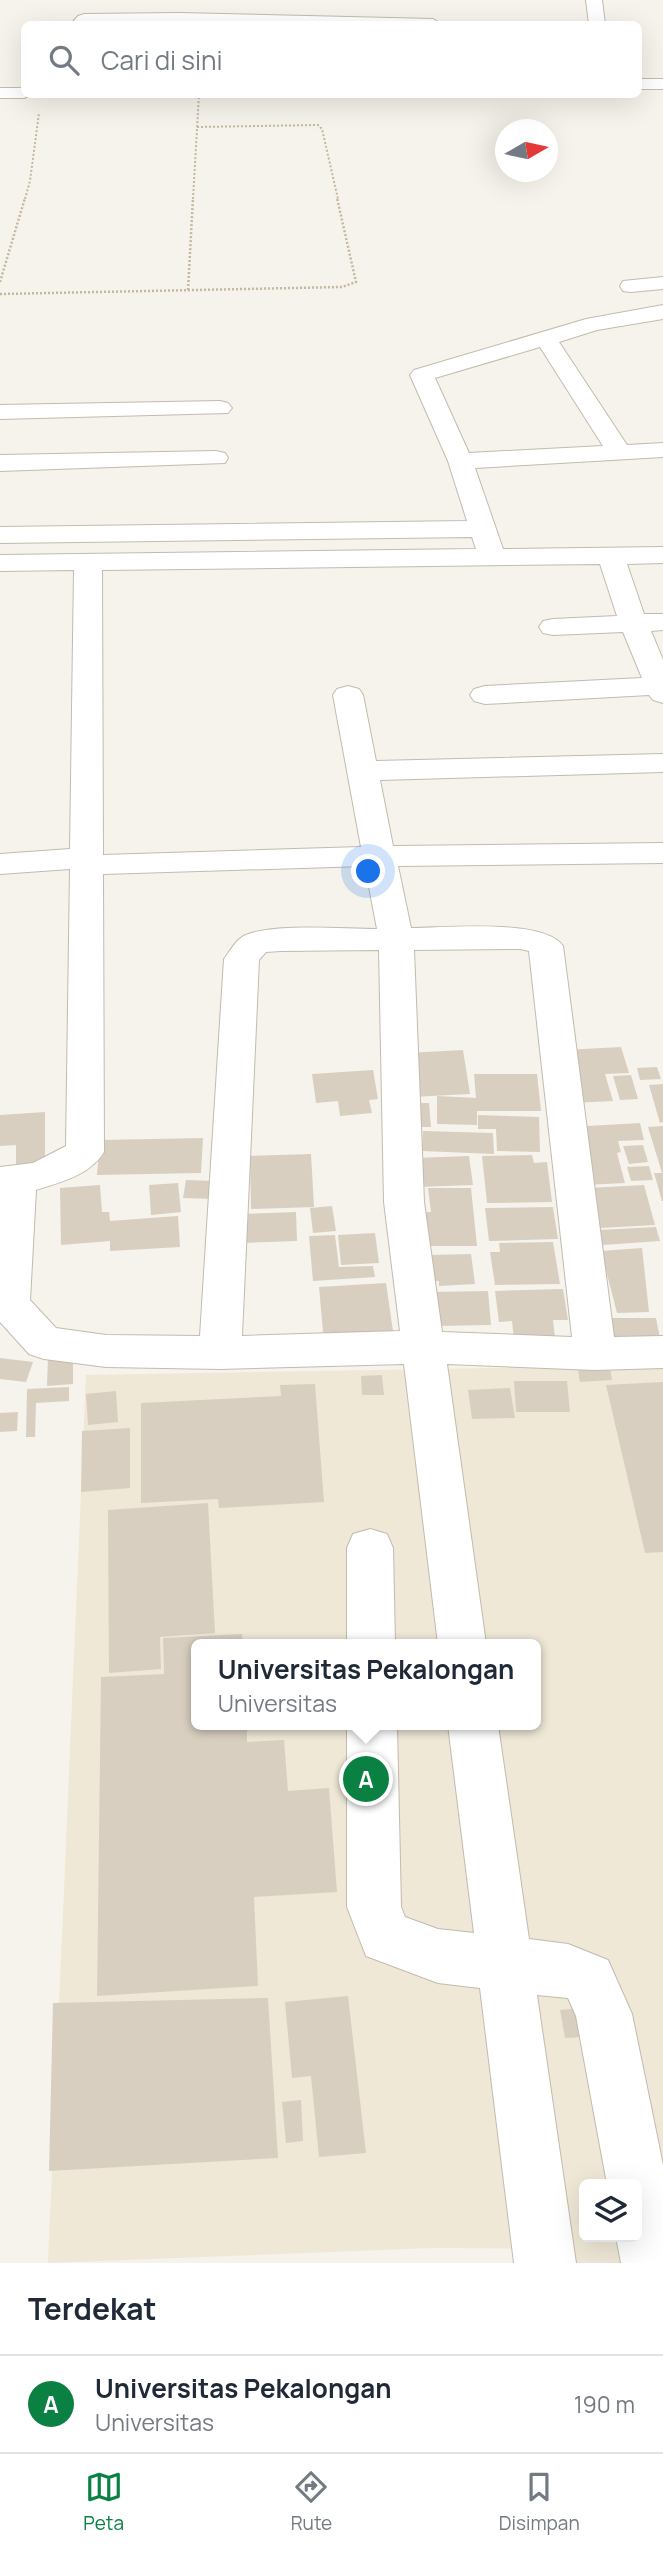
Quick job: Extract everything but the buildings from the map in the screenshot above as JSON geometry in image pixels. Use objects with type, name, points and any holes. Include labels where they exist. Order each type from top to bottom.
[{"type":"street","points":[[594,0],[597,21]]},
{"type":"street","points":[[82,21],[96,18],[158,21]]},
{"type":"street","points":[[642,84],[663,84]]},
{"type":"street","points":[[0,93],[21,93]]},
{"type":"street","points":[[631,286],[663,283]]},
{"type":"street","points":[[492,556],[460,461],[422,375],[594,324],[654,320]]},
{"type":"street","points":[[545,338],[619,451]]},
{"type":"street","points":[[0,412],[220,408]]},
{"type":"street","points":[[460,461],[663,450]]},
{"type":"street","points":[[0,463],[216,457]]},
{"type":"street","points":[[0,535],[483,529]]},
{"type":"street","points":[[0,563],[663,555]]},
{"type":"street","points":[[485,695],[661,690],[633,623],[611,556]]},
{"type":"street","points":[[88,561],[85,1152],[64,1168],[8,1181],[9,1304],[44,1343],[106,1351],[220,1353],[421,1347],[595,1354],[663,1352]]},
{"type":"street","points":[[553,627],[663,622]]},
{"type":"street","points":[[348,695],[396,939],[404,1202],[460,1639]]},
{"type":"street","points":[[361,771],[663,763]]},
{"type":"street","points":[[0,864],[663,853]]},
{"type":"street","points":[[220,1353],[242,959],[255,943],[281,940],[520,938],[535,940],[546,946],[595,1354]]},
{"type":"street","points":[[370,1548],[371,1639]]},
{"type":"street","points":[[372,1730],[374,1907],[385,1937],[438,1956],[568,1971],[588,1979],[604,2014],[636,2179]]},
{"type":"street","points":[[473,1730],[545,2263]]},
{"type":"street","points":[[642,2211],[652,2263]]},
{"type":"path","points":[[188,290],[199,98]]},
{"type":"path","points":[[0,282],[30,181],[40,107]]},
{"type":"path","points":[[0,294],[342,287],[356,282],[322,129],[318,125],[197,127]]},
{"type":"shaded area","points":[[663,1365],[663,2263],[573,2263],[570,2249],[434,2248],[48,2263],[86,1375]]},
{"type":"place","name":"Universitas Pekalongan","points":[[366,1779]]}]
